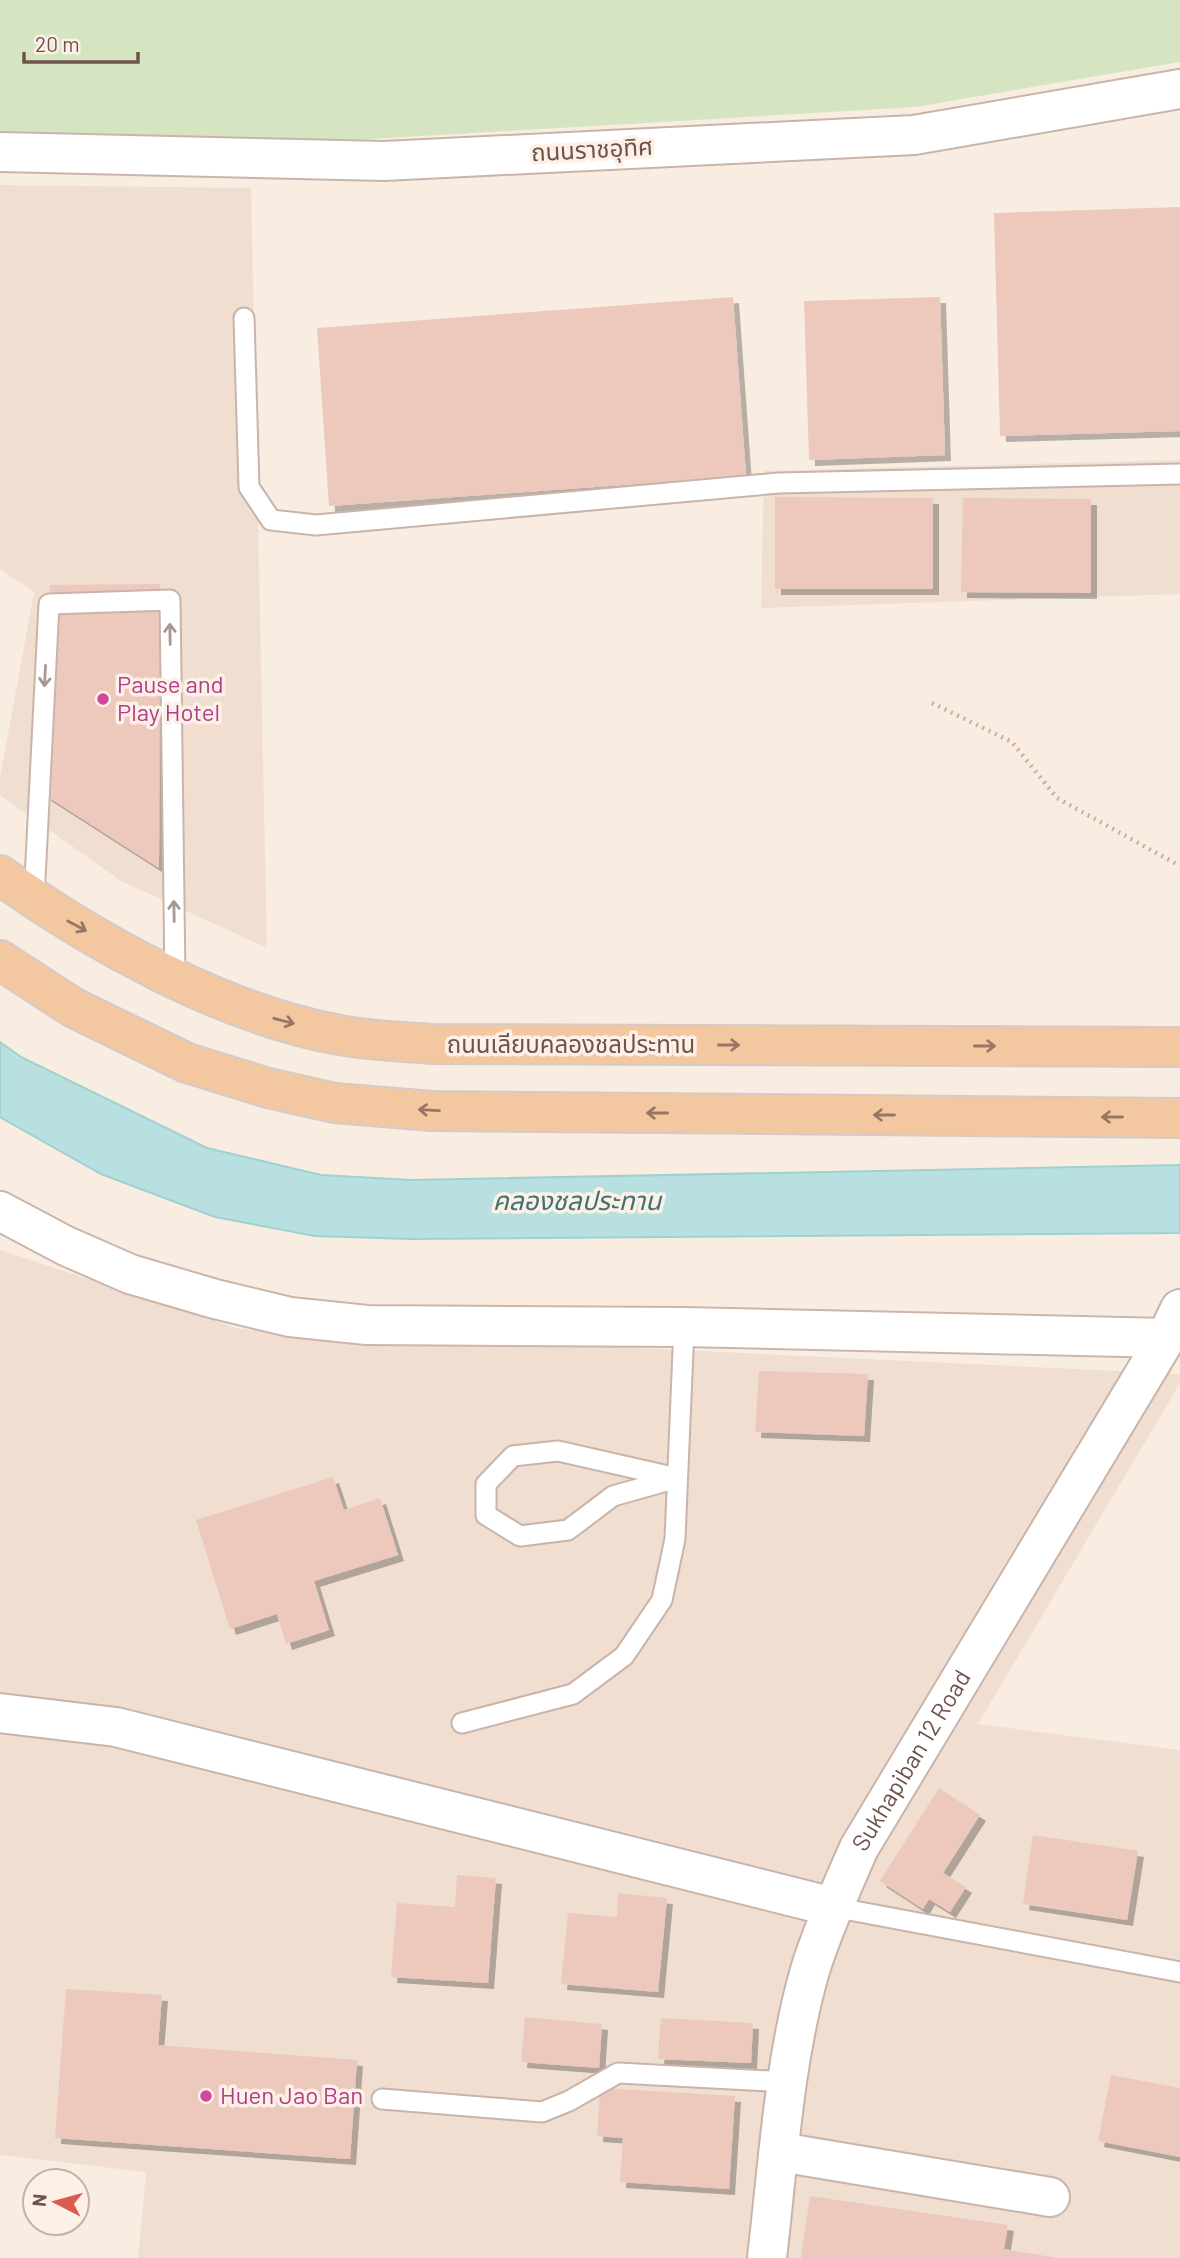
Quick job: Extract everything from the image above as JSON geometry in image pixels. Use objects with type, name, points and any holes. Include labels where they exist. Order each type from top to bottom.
[{"type":"main road","name":"ถนนเลียบคลองชลประทาน","points":[[0,875],[54,914],[175,979],[264,1015],[339,1035],[430,1044],[1179,1047]]},
{"type":"main road","points":[[0,960],[74,1008],[187,1063],[268,1088],[335,1102],[432,1111],[1177,1117]]},
{"type":"street","name":"ถนนราชอุทิศ","points":[[0,152],[384,161],[914,135],[1180,89]]},
{"type":"street","points":[[0,1211],[66,1247],[130,1274],[290,1317],[367,1325],[684,1327],[1173,1323]]},
{"type":"street","name":"Sukhapiban 12 Road","points":[[767,2258],[788,2082],[802,2005],[811,1967],[833,1907],[859,1848],[1173,1323]]},
{"type":"street","points":[[0,1713],[116,1727],[833,1907]]},
{"type":"street","points":[[780,2152],[1050,2197]]},
{"type":"lane","points":[[244,318],[249,487],[271,520],[316,525],[779,483],[1180,474]]},
{"type":"lane","points":[[34,899],[49,604],[170,600],[175,979]]},
{"type":"lane","points":[[463,1723],[573,1694],[624,1656],[662,1600],[675,1539],[684,1327]]},
{"type":"lane","points":[[558,1451],[677,1478],[613,1496],[568,1530],[520,1536],[486,1515],[486,1484],[513,1456],[558,1451]]},
{"type":"lane","points":[[833,1907],[1180,1972]]},
{"type":"lane","points":[[382,2099],[542,2112],[569,2101],[618,2073],[788,2082]]},
{"type":"path","points":[[932,703],[1012,742],[1057,798],[1180,866]]},
{"type":"shaded area","points":[[0,185],[251,188],[267,948],[121,881],[0,795],[0,778],[34,592],[0,569]]},
{"type":"shaded area","points":[[1180,460],[1180,594],[761,608],[764,471]]},
{"type":"shaded area","points":[[0,1250],[239,1329],[1180,1374],[1180,1383],[978,1724],[1180,1750],[1180,2258],[138,2258],[146,2172],[0,2155]]},
{"type":"green space","points":[[0,0],[1180,0],[1180,62],[915,107],[355,140],[0,133]]},
{"type":"water","name":"คลองชลประทาน","points":[[0,1042],[21,1057],[207,1148],[321,1175],[412,1180],[1180,1165],[1180,1233],[411,1239],[315,1236],[215,1217],[101,1174],[0,1117]]},
{"type":"building","points":[[1180,207],[1180,431],[1000,436],[994,213]]},
{"type":"building","points":[[733,297],[746,476],[329,506],[317,328]]},
{"type":"building","points":[[940,297],[945,455],[809,460],[804,301]]},
{"type":"building","points":[[775,497],[933,498],[933,589],[775,589]]},
{"type":"building","points":[[963,498],[1091,499],[1091,593],[961,592]]},
{"type":"building","name":"Pause and Play Hotel","points":[[160,584],[159,868],[45,795],[50,585]]},
{"type":"building","points":[[759,1371],[868,1374],[864,1436],[755,1432]]},
{"type":"building","points":[[333,1477],[344,1510],[380,1498],[398,1555],[314,1581],[329,1630],[286,1644],[277,1614],[230,1629],[196,1520]]},
{"type":"building","points":[[939,1788],[980,1815],[943,1873],[966,1887],[950,1912],[929,1899],[923,1909],[880,1881]]},
{"type":"building","points":[[1033,1835],[1138,1851],[1127,1920],[1023,1904]]},
{"type":"building","points":[[457,1875],[496,1878],[488,1983],[391,1977],[397,1903],[455,1907]]},
{"type":"building","points":[[618,1893],[667,1898],[658,1992],[561,1984],[568,1913],[617,1917]]},
{"type":"building","name":"Huen Jao Ban","points":[[66,1989],[162,1995],[158,2045],[357,2060],[350,2159],[55,2138]]},
{"type":"building","points":[[525,2017],[602,2024],[599,2068],[521,2062]]},
{"type":"building","points":[[661,2018],[753,2023],[751,2063],[658,2059]]},
{"type":"building","points":[[1111,2075],[1180,2088],[1180,2157],[1098,2141]]},
{"type":"building","points":[[600,2088],[735,2096],[729,2189],[620,2182],[623,2138],[597,2136]]},
{"type":"building","points":[[810,2196],[1008,2225],[1004,2249],[1057,2258],[801,2258]]},
{"type":"place","name":"Pause and Play Hotel","points":[[103,699]]},
{"type":"place","name":"Huen Jao Ban","points":[[206,2096]]}]
